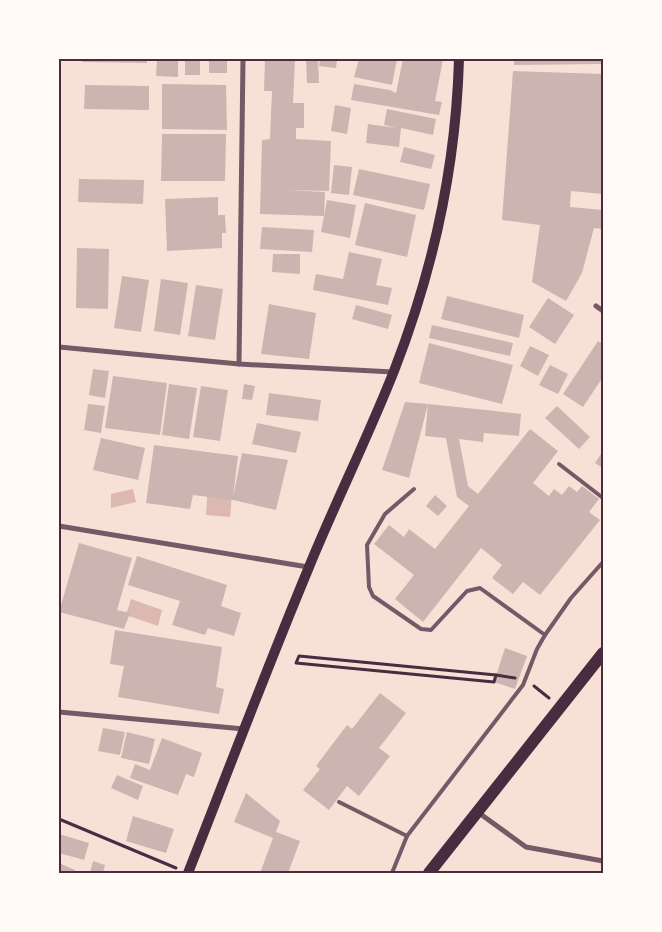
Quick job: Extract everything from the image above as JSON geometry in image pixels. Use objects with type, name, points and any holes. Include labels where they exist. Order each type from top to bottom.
[{"type":"main road","points":[[188,873],[309,568],[393,372],[415,312],[446,198],[452,162],[459,59]]},
{"type":"main road","points":[[429,873],[603,653]]},
{"type":"street","points":[[239,364],[243,59]]},
{"type":"street","points":[[596,306],[603,311]]},
{"type":"street","points":[[59,347],[239,364],[393,372]]},
{"type":"street","points":[[59,526],[309,568]]},
{"type":"street","points":[[59,712],[244,729]]},
{"type":"street","points":[[478,812],[526,847],[603,862]]},
{"type":"lane","points":[[559,464],[603,498]]},
{"type":"lane","points":[[414,489],[386,514],[367,545],[369,587],[373,596],[422,629],[431,630],[467,591],[480,588],[545,635]]},
{"type":"lane","points":[[392,873],[408,836],[524,685],[537,649],[545,635],[571,598],[603,562]]},
{"type":"lane","points":[[339,802],[408,836]]},
{"type":"path","points":[[299,656],[496,675],[494,682],[296,663],[299,656]]},
{"type":"path","points":[[59,820],[188,873]]},
{"type":"shaded area","points":[[208,482],[233,484],[230,517],[206,515]]},
{"type":"shaded area","points":[[133,489],[136,502],[111,508],[111,494]]},
{"type":"shaded area","points":[[131,599],[162,610],[158,626],[126,615]]},
{"type":"building","points":[[82,59],[147,59],[147,63],[82,62]]},
{"type":"building","points":[[157,59],[178,59],[178,77],[156,76]]},
{"type":"building","points":[[185,59],[200,59],[200,75],[185,75]]},
{"type":"building","points":[[209,59],[227,59],[227,73],[209,73]]},
{"type":"building","points":[[265,59],[295,59],[293,103],[304,103],[304,128],[296,128],[296,139],[331,141],[329,191],[287,190],[325,192],[324,216],[260,214],[262,140],[270,139],[272,91],[264,91]]},
{"type":"building","points":[[306,59],[318,59],[319,83],[307,83]]},
{"type":"building","points":[[320,59],[337,59],[336,68],[319,66]]},
{"type":"building","points":[[359,59],[397,59],[392,85],[354,77]]},
{"type":"building","points":[[403,59],[443,59],[435,101],[442,102],[439,115],[351,100],[354,84],[390,90],[396,93]]},
{"type":"building","points":[[514,59],[603,59],[603,64],[514,65]]},
{"type":"building","points":[[513,71],[603,74],[603,194],[571,191],[570,207],[603,210],[603,229],[594,228],[582,273],[566,301],[532,282],[540,225],[502,220]]},
{"type":"building","points":[[162,84],[226,85],[227,130],[162,129]]},
{"type":"building","points":[[85,85],[149,86],[149,110],[84,109]]},
{"type":"building","points":[[335,105],[351,108],[347,134],[331,131]]},
{"type":"building","points":[[387,109],[436,119],[433,135],[401,128],[399,147],[366,143],[368,124],[396,128],[384,125]]},
{"type":"building","points":[[162,134],[226,134],[225,181],[161,181]]},
{"type":"building","points":[[404,147],[435,155],[431,169],[400,162]]},
{"type":"building","points":[[334,165],[352,167],[349,195],[331,193]]},
{"type":"building","points":[[359,169],[430,184],[424,210],[353,195]]},
{"type":"building","points":[[79,179],[144,180],[143,204],[78,202]]},
{"type":"building","points":[[218,197],[218,215],[225,215],[226,233],[222,233],[222,248],[167,251],[165,199]]},
{"type":"building","points":[[327,200],[356,205],[350,238],[321,232]]},
{"type":"building","points":[[365,203],[416,215],[407,257],[355,245]]},
{"type":"building","points":[[262,227],[314,230],[312,252],[260,249]]},
{"type":"building","points":[[77,248],[109,249],[108,309],[76,308]]},
{"type":"building","points":[[349,252],[382,259],[376,285],[392,288],[388,305],[313,290],[316,274],[343,279]]},
{"type":"building","points":[[273,254],[300,254],[300,274],[272,272]]},
{"type":"building","points":[[122,276],[149,280],[141,332],[114,328]]},
{"type":"building","points":[[161,279],[188,283],[180,335],[154,331]]},
{"type":"building","points":[[196,285],[223,289],[215,340],[188,336]]},
{"type":"building","points":[[447,296],[524,315],[519,338],[441,319]]},
{"type":"building","points":[[548,298],[574,315],[555,344],[529,327]]},
{"type":"building","points":[[269,304],[316,313],[309,359],[261,354]]},
{"type":"building","points":[[356,305],[392,315],[388,329],[352,319]]},
{"type":"building","points":[[432,325],[513,343],[510,356],[429,338]]},
{"type":"building","points":[[598,341],[603,344],[603,377],[583,407],[563,394]]},
{"type":"building","points":[[429,343],[513,365],[502,404],[419,383]]},
{"type":"building","points":[[530,346],[549,355],[538,376],[520,366]]},
{"type":"building","points":[[550,365],[568,374],[558,394],[539,385]]},
{"type":"building","points":[[93,369],[109,371],[105,398],[89,395]]},
{"type":"building","points":[[113,376],[167,383],[160,435],[105,428]]},
{"type":"building","points":[[169,384],[197,388],[189,439],[162,435]]},
{"type":"building","points":[[244,384],[255,386],[252,400],[242,399]]},
{"type":"building","points":[[201,386],[228,390],[220,441],[193,437]]},
{"type":"building","points":[[269,393],[321,400],[318,421],[266,415]]},
{"type":"building","points":[[405,402],[428,404],[409,478],[382,470]]},
{"type":"building","points":[[88,404],[105,406],[101,433],[84,430]]},
{"type":"building","points":[[428,404],[521,414],[519,436],[484,433],[483,442],[459,439],[468,486],[478,494],[530,429],[558,451],[533,483],[549,496],[554,489],[562,495],[569,486],[577,492],[582,486],[599,499],[589,512],[600,520],[540,595],[523,582],[513,594],[492,578],[502,565],[481,548],[423,622],[395,599],[414,575],[374,544],[389,525],[404,537],[409,529],[435,549],[469,506],[457,497],[446,438],[425,436]]},
{"type":"building","points":[[557,406],[590,437],[579,449],[545,418]]},
{"type":"building","points":[[257,423],[301,432],[296,453],[252,444]]},
{"type":"building","points":[[101,438],[145,448],[138,480],[93,470]]},
{"type":"building","points":[[154,445],[238,456],[233,497],[242,453],[288,460],[276,510],[233,500],[193,495],[190,509],[146,503]]},
{"type":"building","points":[[603,451],[603,468],[595,463]]},
{"type":"building","points":[[435,495],[447,506],[438,516],[426,506]]},
{"type":"building","points":[[79,543],[132,558],[117,610],[130,613],[124,629],[59,612]]},
{"type":"building","points":[[137,556],[227,585],[221,606],[241,613],[234,636],[208,628],[205,635],[172,625],[180,601],[128,585]]},
{"type":"building","points":[[115,630],[222,647],[216,687],[224,689],[219,714],[118,697],[124,666],[110,664]]},
{"type":"building","points":[[505,648],[527,656],[515,689],[494,682]]},
{"type":"building","points":[[380,693],[406,713],[379,748],[390,756],[359,796],[347,786],[329,810],[303,790],[320,769],[316,766],[347,725],[352,729]]},
{"type":"building","points":[[103,728],[125,732],[120,755],[98,751]]},
{"type":"building","points":[[127,732],[155,739],[149,764],[121,758]]},
{"type":"building","points":[[162,738],[202,753],[194,777],[186,774],[178,795],[130,778],[135,764],[150,770]]},
{"type":"building","points":[[117,775],[143,786],[138,800],[111,788]]},
{"type":"building","points":[[246,793],[280,821],[276,832],[300,841],[288,873],[260,873],[273,838],[234,822]]},
{"type":"building","points":[[133,816],[174,829],[166,853],[126,841]]},
{"type":"building","points":[[59,834],[89,843],[84,860],[59,853]]},
{"type":"building","points":[[93,861],[105,865],[103,873],[90,873]]},
{"type":"building","points":[[59,863],[75,870],[73,873],[59,873]]}]
